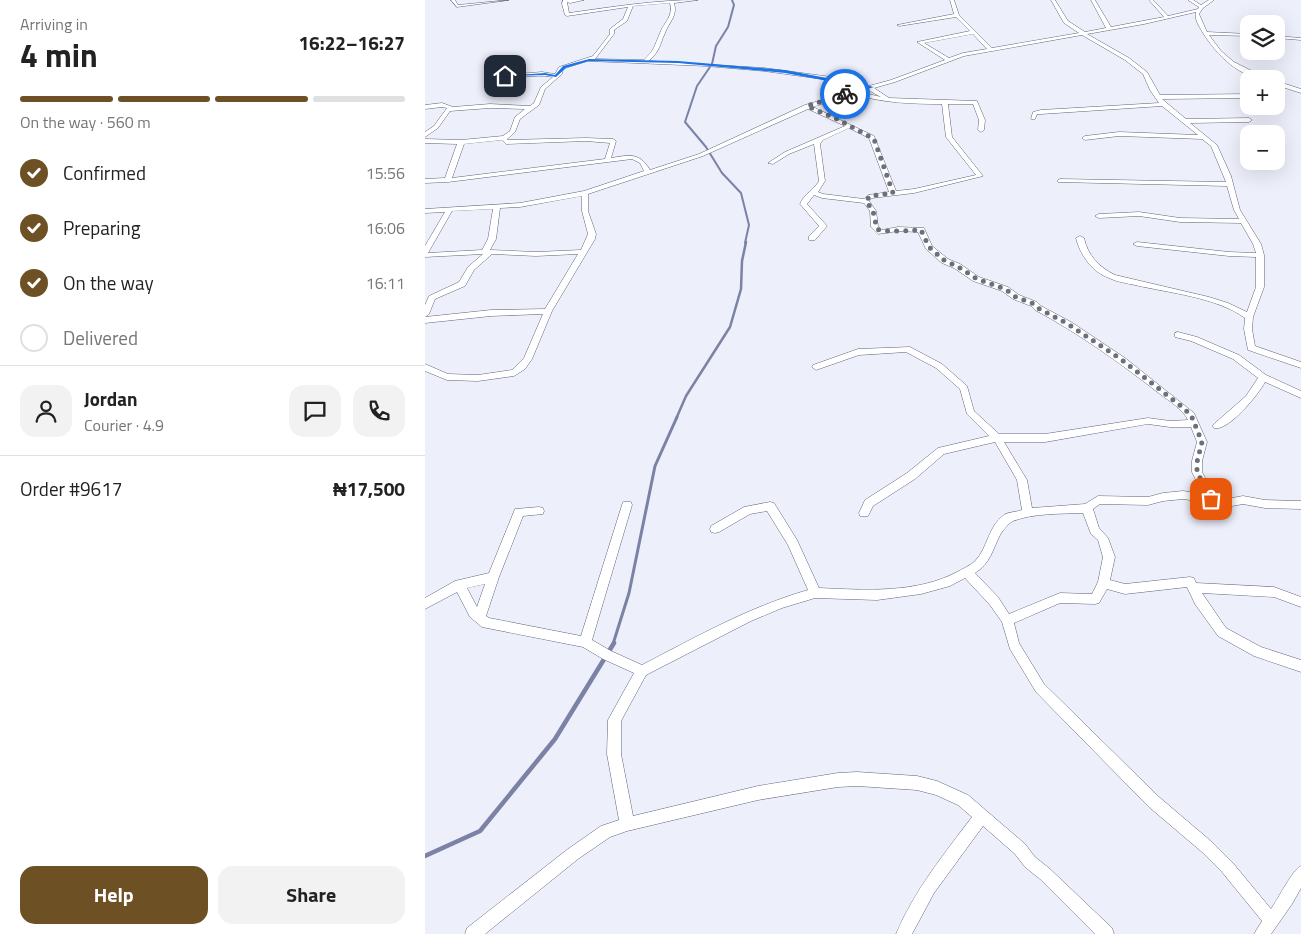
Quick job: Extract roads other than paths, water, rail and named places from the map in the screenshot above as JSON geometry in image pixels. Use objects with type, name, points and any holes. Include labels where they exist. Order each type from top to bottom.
[{"type":"street","points":[[453,0],[457,6],[507,0]]},
{"type":"street","points":[[582,0],[565,0],[564,4],[567,15],[671,1],[696,0]]},
{"type":"street","points":[[952,0],[957,15],[990,49]]},
{"type":"street","points":[[1053,0],[1066,22],[1133,62],[1145,72],[1163,104],[1214,145],[1230,184],[1242,221],[1257,244],[1260,255],[1260,288],[1249,316],[1248,329],[1251,348],[1249,366]]},
{"type":"street","points":[[1093,0],[1109,28]]},
{"type":"street","points":[[1151,0],[1168,18]]},
{"type":"street","points":[[1190,0],[1199,9]]},
{"type":"street","points":[[425,211],[497,208],[585,193],[701,155],[807,106],[872,87],[948,60],[990,49],[1168,18],[1199,9],[1211,0]]},
{"type":"street","points":[[645,62],[655,52],[661,40],[662,32],[672,20],[674,5],[671,1]]},
{"type":"street","points":[[589,60],[598,54],[612,34],[612,30],[625,20],[631,6]]},
{"type":"street","points":[[1199,9],[1198,20],[1206,33],[1229,63],[1242,70]]},
{"type":"street","points":[[899,25],[957,15]]},
{"type":"street","points":[[948,60],[919,42],[975,32]]},
{"type":"street","points":[[1206,33],[1240,35]]},
{"type":"street","points":[[1285,38],[1301,39]]},
{"type":"street","points":[[425,141],[461,142],[505,138],[515,131],[517,118],[539,102],[543,88],[564,67],[589,60],[697,63],[785,72],[872,87],[886,98]]},
{"type":"street","points":[[499,70],[499,74],[505,76],[545,74],[556,76]]},
{"type":"street","points":[[1285,89],[1301,84]]},
{"type":"street","points":[[1285,86],[1301,92]]},
{"type":"street","points":[[854,92],[864,96],[886,98],[975,102],[981,120],[981,130]]},
{"type":"street","points":[[1158,97],[1240,96]]},
{"type":"street","points":[[866,201],[870,196],[914,191],[980,176],[949,136],[945,102]]},
{"type":"street","points":[[1033,118],[1035,114],[1041,112],[1163,104]]},
{"type":"street","points":[[425,108],[442,105],[449,106],[449,109]]},
{"type":"street","points":[[425,135],[435,127],[449,109],[490,106],[531,108]]},
{"type":"street","points":[[807,106],[874,139],[893,193]]},
{"type":"street","points":[[1184,121],[1249,120]]},
{"type":"street","points":[[771,163],[787,153],[850,126]]},
{"type":"street","points":[[1085,138],[1119,134],[1204,137]]},
{"type":"street","points":[[505,138],[506,142],[539,143],[590,139],[613,141],[608,159]]},
{"type":"street","points":[[812,238],[823,226],[803,204],[806,198],[821,186],[817,144],[820,140]]},
{"type":"street","points":[[448,180],[461,142]]},
{"type":"street","points":[[425,181],[448,180],[633,157],[642,162],[648,172]]},
{"type":"street","points":[[1060,182],[1230,184]]},
{"type":"street","points":[[813,192],[822,196],[866,201],[873,211],[877,229],[881,232],[898,229],[921,230],[929,247],[945,261],[957,266],[977,279],[1005,289],[1016,297],[1034,304],[1068,324],[1152,382],[1181,406],[1195,422],[1202,442],[1197,462],[1197,472],[1211,499]]},
{"type":"street","points":[[425,367],[447,377],[478,378],[514,373],[528,359],[548,312],[593,234],[585,211],[585,193]]},
{"type":"street","points":[[425,314],[432,298],[462,284],[471,269],[488,252],[497,208]]},
{"type":"street","points":[[425,253],[450,209]]},
{"type":"street","points":[[1099,216],[1139,214],[1180,220],[1242,221]]},
{"type":"street","points":[[1079,238],[1083,251],[1101,270],[1112,277],[1194,295],[1233,308],[1249,316]]},
{"type":"street","points":[[1137,244],[1229,254],[1260,255]]},
{"type":"street","points":[[425,253],[488,252],[536,254],[583,252]]},
{"type":"street","points":[[425,320],[491,313],[548,312]]},
{"type":"street","points":[[1178,335],[1194,339],[1236,357],[1263,378],[1301,394]]},
{"type":"street","points":[[1251,348],[1301,365]]},
{"type":"street","points":[[816,368],[858,352],[907,349],[939,366],[963,388],[970,412],[997,438],[1022,480],[1028,513]]},
{"type":"street","points":[[1217,426],[1243,405],[1259,388],[1263,378]]},
{"type":"street","points":[[864,513],[869,502],[911,476],[941,451],[997,438],[1045,438],[1148,421],[1170,424],[1195,422]]},
{"type":"street","points":[[627,824],[614,754],[615,720],[642,671],[747,617],[780,603],[815,593],[877,595],[899,593],[950,581],[977,566],[985,558],[997,530],[1008,518],[1028,513],[1087,508],[1099,500],[1148,501],[1183,495],[1232,502],[1243,500],[1265,504],[1301,505]]},
{"type":"street","points":[[585,642],[627,505]]},
{"type":"street","points":[[715,529],[748,510],[770,506],[793,543],[815,593]]},
{"type":"street","points":[[1007,620],[1060,598],[1095,600],[1104,583],[1109,557],[1103,538],[1095,530],[1087,508]]},
{"type":"street","points":[[479,618],[519,512],[539,511]]},
{"type":"street","points":[[967,572],[994,601],[1007,620],[1014,645],[1040,688],[1154,802],[1207,847],[1227,867],[1271,921]]},
{"type":"street","points":[[425,604],[459,585],[493,577]]},
{"type":"street","points":[[1104,583],[1125,589],[1190,582],[1199,600],[1221,632],[1259,652],[1301,666]]},
{"type":"street","points":[[459,585],[474,613],[486,624],[585,642],[607,655],[642,671]]},
{"type":"street","points":[[1193,588],[1275,592],[1301,602]]},
{"type":"street","points":[[473,934],[573,854],[606,831],[627,824],[758,793],[838,780],[857,779],[917,783],[937,788],[963,800],[1020,849],[1029,862],[1045,874],[1106,934]]},
{"type":"street","points":[[904,934],[913,911],[981,816]]},
{"type":"street","points":[[1262,934],[1287,899],[1301,873]]},
{"type":"waterway","points":[[732,0],[734,5],[728,27],[716,46],[712,64],[697,86],[685,122],[706,147],[722,173],[741,193],[749,225],[745,243]]},
{"type":"waterway","points":[[676,419],[686,396],[730,327],[741,289],[742,261],[746,242]]},
{"type":"waterway","points":[[613,644],[629,593],[655,466],[677,417]]},
{"type":"waterway","points":[[425,856],[480,831],[555,739],[614,643]]}]
